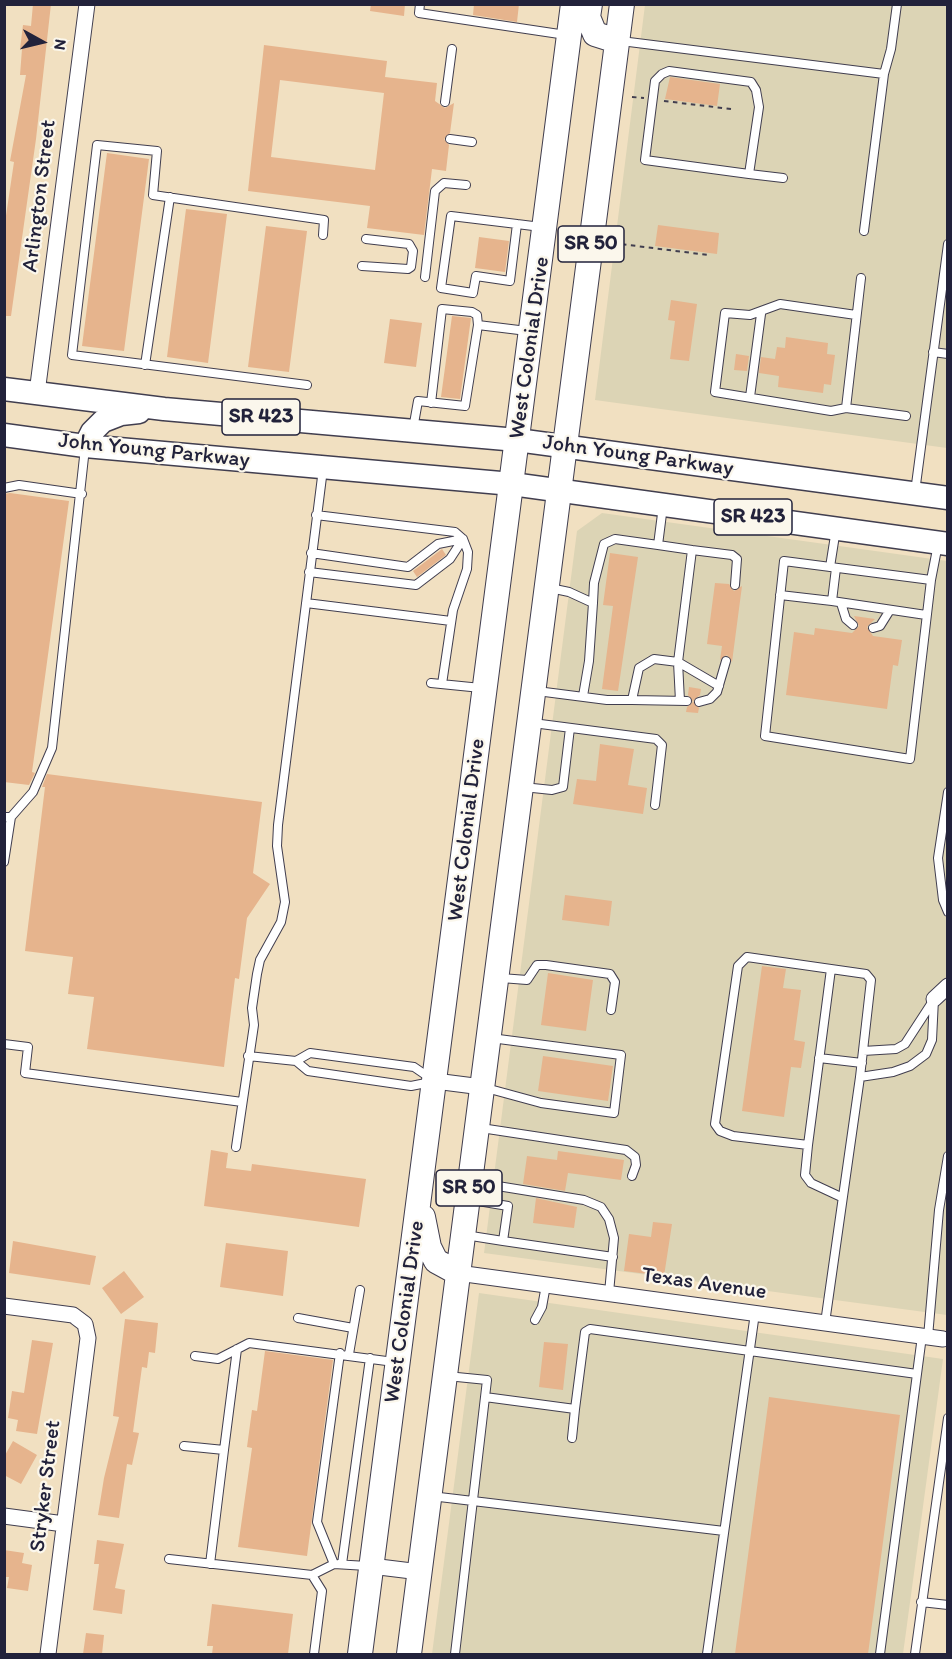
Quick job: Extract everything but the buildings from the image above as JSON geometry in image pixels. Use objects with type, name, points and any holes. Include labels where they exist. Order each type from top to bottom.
[{"type":"highway","name":"West Colonial Drive","points":[[360,1654],[546,228],[573,4]]},
{"type":"highway","points":[[590,4],[588,17],[595,34],[617,41]]},
{"type":"highway","name":"West Colonial Drive","points":[[409,1654],[622,4]]},
{"type":"highway","points":[[420,1200],[429,1247],[436,1261],[458,1273]]},
{"type":"main road","name":"John Young Parkway","points":[[4,389],[165,409],[518,440],[948,498]]},
{"type":"main road","points":[[85,446],[92,432],[103,421],[121,414],[165,409]]},
{"type":"main road","name":"John Young Parkway","points":[[4,435],[85,446],[512,484],[943,543]]},
{"type":"street","name":"Arlington Street","points":[[37,393],[87,4]]},
{"type":"street","points":[[934,999],[948,986]]},
{"type":"street","points":[[435,1081],[482,1087]]},
{"type":"street","name":"Texas Avenue","points":[[458,1273],[931,1337]]},
{"type":"street","name":"Stryker Street","points":[[4,1306],[73,1315],[85,1324],[88,1338],[48,1654]]},
{"type":"street","points":[[4,1516],[64,1524]]},
{"type":"street","points":[[371,1566],[420,1572]]},
{"type":"lane","points":[[420,4],[418,13],[569,35]]},
{"type":"lane","points":[[864,231],[884,74],[891,49],[897,4]]},
{"type":"lane","points":[[617,41],[884,74]]},
{"type":"lane","points":[[445,102],[452,49]]},
{"type":"lane","points":[[748,174],[759,107],[756,90],[751,82],[669,71],[655,81],[645,160],[748,174],[783,178]]},
{"type":"lane","points":[[450,139],[472,142]]},
{"type":"lane","points":[[307,385],[72,355],[97,145],[157,151],[153,195],[324,220],[323,235]]},
{"type":"lane","points":[[425,277],[435,191],[444,183],[466,184]]},
{"type":"lane","points":[[145,365],[170,197]]},
{"type":"lane","points":[[517,224],[510,281],[476,276],[473,292],[441,288],[451,216],[517,224],[546,228]]},
{"type":"lane","points":[[362,266],[403,270],[411,267],[413,251],[409,244],[366,239]]},
{"type":"lane","points":[[915,494],[948,244]]},
{"type":"lane","points":[[846,408],[861,278]]},
{"type":"lane","points":[[856,315],[780,304],[769,307],[760,314],[725,313],[715,392],[831,411],[846,408],[906,416]]},
{"type":"lane","points":[[413,429],[418,401],[431,403],[465,406],[477,325],[477,315],[472,312],[442,309],[431,403]]},
{"type":"lane","points":[[750,398],[760,314]]},
{"type":"lane","points":[[477,325],[532,332]]},
{"type":"lane","points":[[933,352],[948,354]]},
{"type":"lane","points":[[4,862],[8,817],[33,792],[52,748],[82,494],[85,446]]},
{"type":"lane","points":[[236,1147],[260,960],[281,922],[285,903],[277,846],[278,825],[311,553],[324,467]]},
{"type":"lane","points":[[4,488],[19,486],[82,494]]},
{"type":"lane","points":[[658,545],[663,504]]},
{"type":"lane","points":[[316,516],[455,532],[463,539],[468,552],[467,569],[451,621],[442,684]]},
{"type":"lane","points":[[832,602],[836,528]]},
{"type":"lane","points":[[311,553],[408,567],[438,544],[463,539]]},
{"type":"lane","points":[[309,572],[416,585],[450,559],[463,539]]},
{"type":"lane","points":[[582,696],[590,661],[594,583],[604,544],[615,539],[732,555],[737,559],[735,585]]},
{"type":"lane","points":[[931,580],[784,561],[765,736],[909,759],[931,580],[943,543]]},
{"type":"lane","points":[[533,690],[607,700],[684,701],[678,662],[692,550]]},
{"type":"lane","points":[[547,587],[569,592],[593,603]]},
{"type":"lane","points":[[780,595],[926,615]]},
{"type":"lane","points":[[306,603],[451,621]]},
{"type":"lane","points":[[841,603],[846,619],[853,625]]},
{"type":"lane","points":[[873,628],[880,626],[890,610]]},
{"type":"lane","points":[[632,700],[639,668],[654,659],[678,662],[719,686]]},
{"type":"lane","points":[[699,702],[710,699],[719,686],[726,661]]},
{"type":"lane","points":[[431,683],[485,689]]},
{"type":"lane","points":[[529,722],[656,739],[662,745],[655,805]]},
{"type":"lane","points":[[520,787],[552,790],[562,787],[570,728]]},
{"type":"lane","points":[[948,792],[938,858],[943,900],[948,912]]},
{"type":"lane","points":[[808,1145],[733,1136],[720,1131],[716,1124],[738,966],[747,957],[866,974],[871,980],[862,1063],[841,1197],[825,1323]]},
{"type":"lane","points":[[496,978],[527,980],[537,965],[546,964],[610,974],[615,982],[611,1010]]},
{"type":"lane","points":[[831,969],[805,1175],[811,1183],[841,1197]]},
{"type":"lane","points":[[863,1051],[896,1049],[905,1044],[934,999]]},
{"type":"lane","points":[[860,1077],[893,1072],[910,1066],[926,1054],[932,1040],[934,999]]},
{"type":"lane","points":[[482,1087],[541,1102],[614,1113],[621,1054],[488,1037]]},
{"type":"lane","points":[[4,1044],[28,1047],[25,1073],[242,1102]]},
{"type":"lane","points":[[297,1061],[310,1053],[414,1067],[435,1081]]},
{"type":"lane","points":[[248,1056],[297,1061],[308,1071],[411,1086],[435,1081]]},
{"type":"lane","points":[[819,1058],[862,1063]]},
{"type":"lane","points":[[477,1127],[626,1150],[635,1156],[636,1165],[632,1176]]},
{"type":"lane","points":[[880,1654],[917,1374],[931,1337],[939,1210],[948,1156]]},
{"type":"lane","points":[[469,1190],[508,1206],[503,1241]]},
{"type":"lane","points":[[469,1190],[594,1202],[602,1208],[609,1219],[614,1238],[609,1293]]},
{"type":"lane","points":[[463,1235],[613,1257]]},
{"type":"lane","points":[[535,1320],[542,1307],[546,1285]]},
{"type":"lane","points":[[349,1354],[360,1290]]},
{"type":"lane","points":[[706,1654],[755,1313]]},
{"type":"lane","points":[[298,1318],[353,1328]]},
{"type":"lane","points":[[572,1438],[585,1332],[590,1329],[750,1349],[917,1374]]},
{"type":"lane","points":[[195,1356],[218,1359],[249,1343],[398,1362]]},
{"type":"lane","points":[[210,1564],[237,1349]]},
{"type":"lane","points":[[338,1564],[317,1522],[340,1353]]},
{"type":"lane","points":[[338,1564],[370,1358]]},
{"type":"lane","points":[[445,1376],[487,1380],[455,1654]]},
{"type":"lane","points":[[485,1397],[575,1409]]},
{"type":"lane","points":[[915,1654],[948,1418]]},
{"type":"lane","points":[[184,1446],[224,1450]]},
{"type":"lane","points":[[430,1496],[724,1531]]},
{"type":"lane","points":[[169,1560],[312,1575],[338,1564],[371,1566]]},
{"type":"lane","points":[[312,1575],[322,1591],[314,1654]]},
{"type":"lane","points":[[921,1602],[948,1605]]},
{"type":"path","points":[[632,97],[731,110]]},
{"type":"path","points":[[613,243],[708,255]]},
{"type":"shaded area","points":[[645,5],[947,5],[947,448],[595,400]]},
{"type":"shaded area","points":[[602,513],[947,561],[947,1315],[484,1253],[577,531]]},
{"type":"shaded area","points":[[479,1293],[943,1359],[903,1654],[432,1654]]}]
